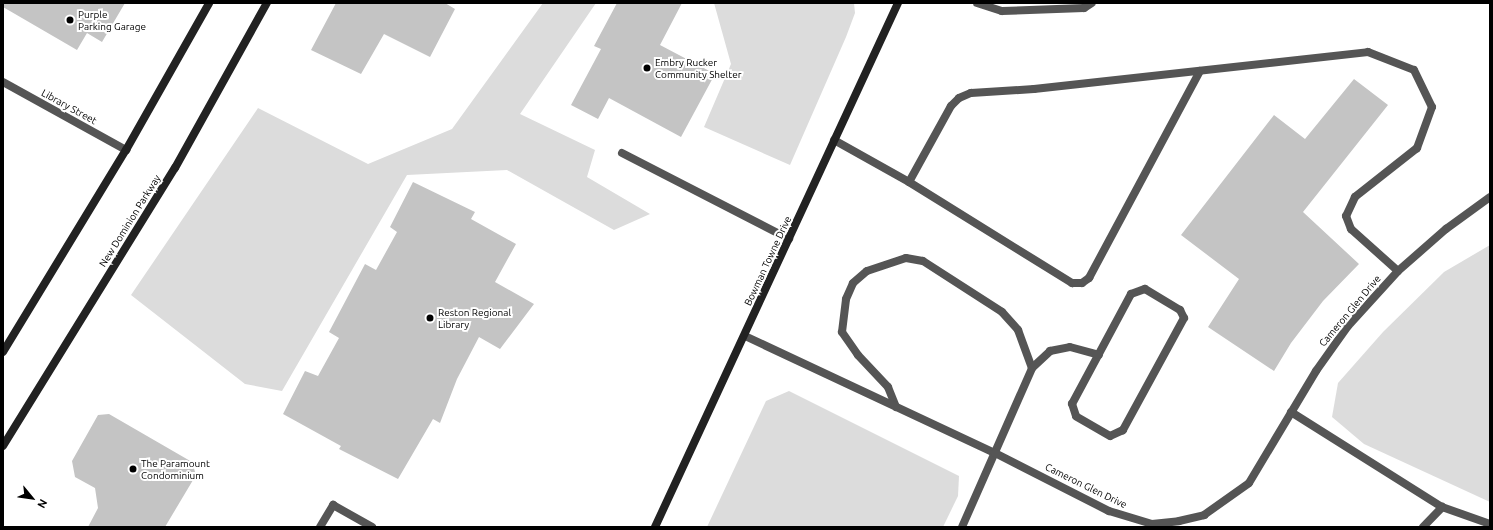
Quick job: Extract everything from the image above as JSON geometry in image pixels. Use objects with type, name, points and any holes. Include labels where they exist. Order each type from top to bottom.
[{"type":"main road","points":[[3,352],[126,150],[209,3]]},
{"type":"main road","name":"New Dominion Parkway","points":[[3,446],[175,168],[267,3]]},
{"type":"main road","name":"Bowman Towne Drive","points":[[655,527],[745,336],[898,3]]},
{"type":"street","points":[[977,3],[1002,11],[1084,8],[1092,3]]},
{"type":"street","points":[[909,182],[951,106],[959,98],[971,93],[1034,89],[1368,52],[1414,70],[1432,107],[1417,148],[1355,197],[1346,216],[1352,229],[1398,271]]},
{"type":"street","points":[[834,140],[909,182],[1072,283],[1082,283],[1089,278],[1200,71]]},
{"type":"street","name":"Library Street","points":[[3,82],[126,150]]},
{"type":"street","points":[[622,153],[788,240]]},
{"type":"street","name":"Cameron Glen Drive","points":[[745,336],[995,453],[1109,510],[1152,524],[1179,521],[1204,515],[1249,483],[1330,348],[1398,271],[1446,229],[1490,197]]},
{"type":"street","points":[[896,407],[888,387],[858,355],[842,332],[846,299],[854,283],[867,271],[906,258],[924,261],[1002,312],[1018,330],[1032,368]]},
{"type":"street","points":[[1145,289],[1180,310],[1184,318],[1123,430],[1117,436],[1110,436],[1072,412],[1072,404],[1099,355],[1131,294],[1137,290],[1145,289]]},
{"type":"street","points":[[962,527],[1032,368],[1050,351],[1070,347],[1099,355]]},
{"type":"street","points":[[1291,412],[1442,507],[1490,524]]},
{"type":"street","points":[[320,527],[333,505],[372,527]]},
{"type":"street","points":[[1422,527],[1442,507]]},
{"type":"shaded area","points":[[543,3],[596,3],[520,114],[595,150],[587,177],[650,214],[614,230],[507,170],[407,175],[282,391],[245,384],[131,295],[258,108],[368,164],[452,129]]},
{"type":"shaded area","points":[[714,3],[854,3],[855,13],[846,37],[790,165],[704,127],[731,64]]},
{"type":"shaded area","points":[[1490,245],[1490,502],[1364,444],[1332,417],[1338,383],[1383,332],[1444,272]]},
{"type":"shaded area","points":[[789,391],[959,476],[958,496],[943,527],[707,527],[766,401]]},
{"type":"building","name":"Purple Parking Garage","points":[[3,3],[125,3],[102,42],[87,33],[77,50],[3,7]]},
{"type":"building","points":[[336,3],[445,3],[455,9],[430,57],[384,34],[361,74],[311,50]]},
{"type":"building","name":"Embry Rucker Community Shelter","points":[[617,3],[682,3],[660,45],[715,74],[681,137],[609,98],[598,119],[571,105],[601,49],[594,46]]},
{"type":"building","points":[[1354,79],[1388,105],[1303,212],[1359,264],[1323,301],[1291,343],[1274,371],[1208,327],[1239,279],[1181,235],[1274,115],[1305,139]]},
{"type":"building","name":"Reston Regional Library","points":[[413,182],[475,212],[471,219],[516,244],[495,282],[534,304],[500,349],[479,337],[457,379],[440,423],[433,419],[398,479],[339,449],[341,446],[283,414],[305,371],[318,376],[339,338],[329,332],[365,264],[376,270],[397,232],[390,227]]},
{"type":"building","name":"The Paramount Condominium","points":[[109,414],[192,462],[196,475],[165,527],[88,527],[98,508],[95,488],[75,477],[72,461],[98,415]]},
{"type":"place","name":"Purple Parking Garage","points":[[70,20]]},
{"type":"place","name":"Embry Rucker Community Shelter","points":[[647,68]]},
{"type":"place","name":"Reston Regional Library","points":[[430,318]]},
{"type":"place","name":"The Paramount Condominium","points":[[133,469]]}]
